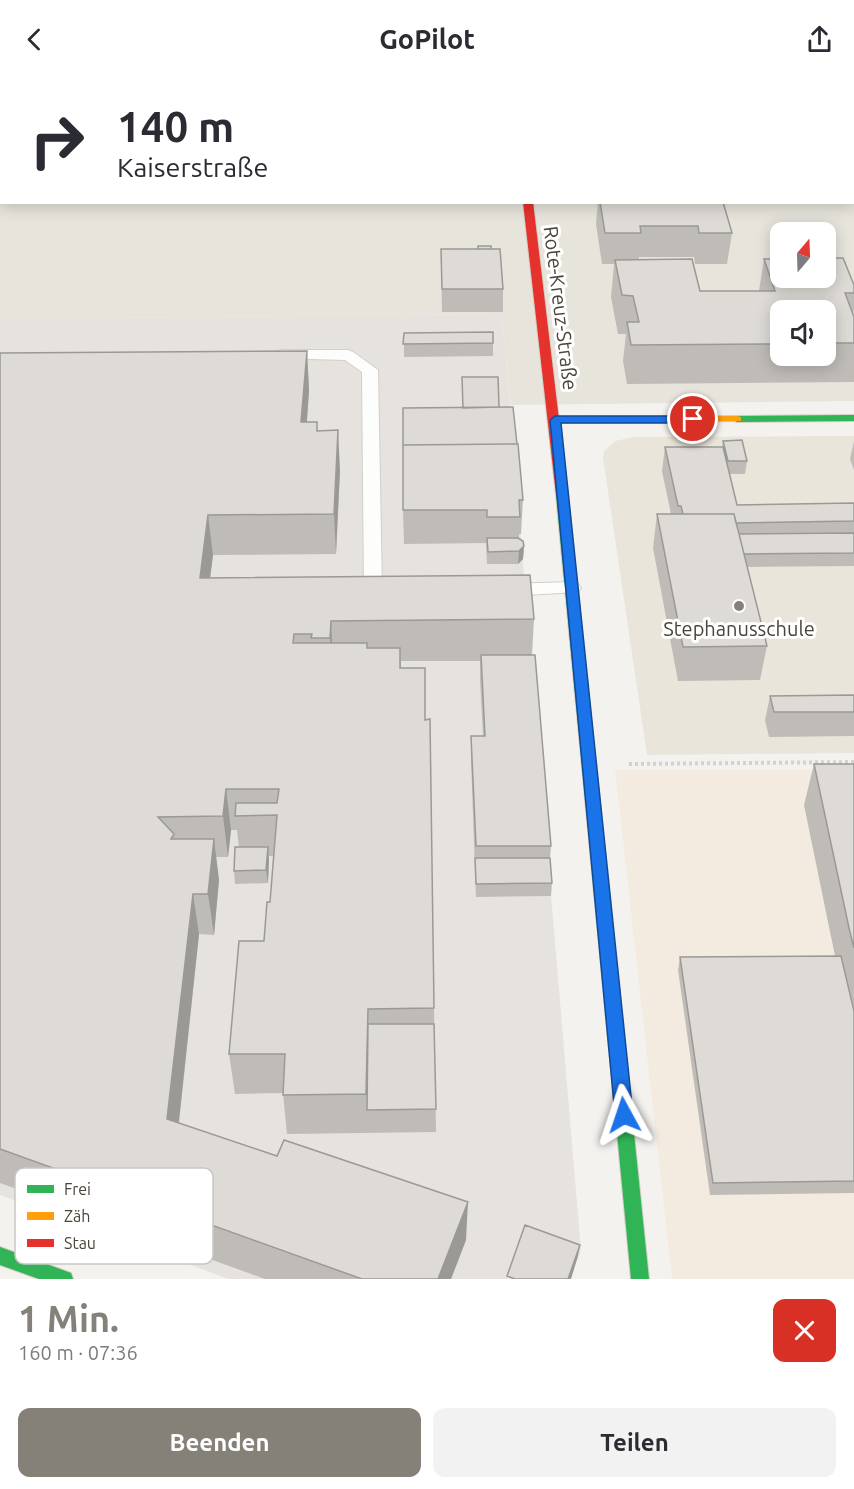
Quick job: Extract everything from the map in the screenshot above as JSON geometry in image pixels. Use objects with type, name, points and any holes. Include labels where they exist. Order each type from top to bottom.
[{"type":"street","name":"Rote-Kreuz-Straße","points":[[528,204],[555,420],[640,1279]]},
{"type":"street","points":[[555,420],[854,418]]},
{"type":"street","points":[[0,1256],[15,1261]]},
{"type":"street","points":[[22,1264],[64,1279]]},
{"type":"lane","points":[[264,355],[348,355],[370,370],[373,592]]},
{"type":"lane","points":[[487,590],[572,588]]},
{"type":"lane","points":[[350,592],[396,591]]},
{"type":"path","points":[[589,764],[854,762]]},
{"type":"shaded area","points":[[0,204],[854,204],[854,401],[510,405],[502,314],[0,319]]},
{"type":"shaded area","points":[[502,314],[581,1250],[570,1279],[229,1279],[188,1264],[213,1264],[213,1168],[15,1168],[15,1201],[0,1195],[0,319]]},
{"type":"shaded area","name":"Stephanusschule","points":[[854,436],[854,753],[647,755],[603,458],[604,451],[615,441],[634,437]]},
{"type":"shaded area","points":[[615,770],[854,770],[854,1279],[672,1279]]},
{"type":"building","points":[[600,204],[724,204],[732,233],[699,233],[698,226],[640,226],[641,233],[605,233]]},
{"type":"building","points":[[478,246],[491,246],[491,249],[478,249]]},
{"type":"building","points":[[441,249],[500,249],[503,289],[442,289]]},
{"type":"building","points":[[836,258],[843,258],[854,285],[854,293],[845,293],[854,317],[854,343],[836,343],[836,300],[770,300],[770,344],[631,345],[627,322],[639,322],[633,296],[622,295],[615,260],[692,259],[700,291],[775,291],[774,288],[836,288]]},
{"type":"building","points":[[764,259],[770,259],[770,276]]},
{"type":"building","points":[[493,332],[493,343],[403,344],[404,333]]},
{"type":"building","points":[[307,351],[301,422],[317,422],[317,431],[338,430],[334,514],[208,515],[200,578],[530,575],[534,619],[331,621],[330,638],[311,638],[312,634],[294,634],[293,643],[367,643],[367,648],[400,648],[400,668],[425,668],[425,720],[430,719],[434,1008],[368,1009],[366,1094],[283,1095],[285,1054],[229,1054],[239,941],[264,941],[267,902],[270,902],[277,815],[235,816],[236,803],[277,803],[279,789],[226,789],[223,816],[158,817],[174,834],[171,839],[214,839],[208,894],[193,894],[167,1119],[277,1156],[284,1140],[468,1202],[438,1279],[362,1279],[213,1225],[213,1168],[53,1168],[0,1149],[0,353]]},
{"type":"building","points":[[462,377],[498,377],[499,407],[463,408]]},
{"type":"building","points":[[513,407],[517,444],[403,445],[403,408]]},
{"type":"building","points":[[742,440],[747,461],[728,461],[723,441]]},
{"type":"building","points":[[518,444],[523,500],[519,500],[520,517],[487,517],[487,510],[403,510],[403,445]]},
{"type":"building","points":[[665,447],[723,447],[737,505],[854,503],[854,521],[736,523],[734,514],[683,514],[681,506],[678,506]]},
{"type":"building","points":[[657,514],[734,514],[767,646],[683,647]]},
{"type":"building","points":[[854,533],[854,553],[744,554],[739,534]]},
{"type":"building","points":[[487,538],[518,538],[523,541],[524,546],[519,551],[488,552]]},
{"type":"building","points":[[481,655],[535,655],[551,846],[476,846],[471,736],[485,736]]},
{"type":"building","points":[[854,695],[854,712],[774,712],[770,696]]},
{"type":"building","points":[[814,764],[854,764],[854,948],[849,928]]},
{"type":"building","points":[[235,847],[268,847],[266,870],[234,871]]},
{"type":"building","points":[[475,858],[550,858],[552,883],[476,884]]},
{"type":"building","points":[[841,956],[854,1011],[854,1181],[713,1183],[680,957]]},
{"type":"building","points":[[368,1024],[434,1024],[436,1109],[367,1110]]},
{"type":"building","points":[[525,1225],[580,1245],[568,1279],[515,1279],[507,1276]]},
{"type":"traffic: fast","points":[[737,419],[854,418]]},
{"type":"traffic: fast","points":[[562,495],[640,1279]]},
{"type":"traffic: fast","points":[[0,1256],[15,1261]]},
{"type":"traffic: fast","points":[[22,1264],[64,1279]]},
{"type":"traffic: slow","points":[[555,420],[737,419]]},
{"type":"traffic: jam","points":[[528,204],[562,495]]},
{"type":"place","name":"Stephanusschule","points":[[739,606]]},
{"type":"route","points":[[624,1115],[555,420],[693,419]]}]
